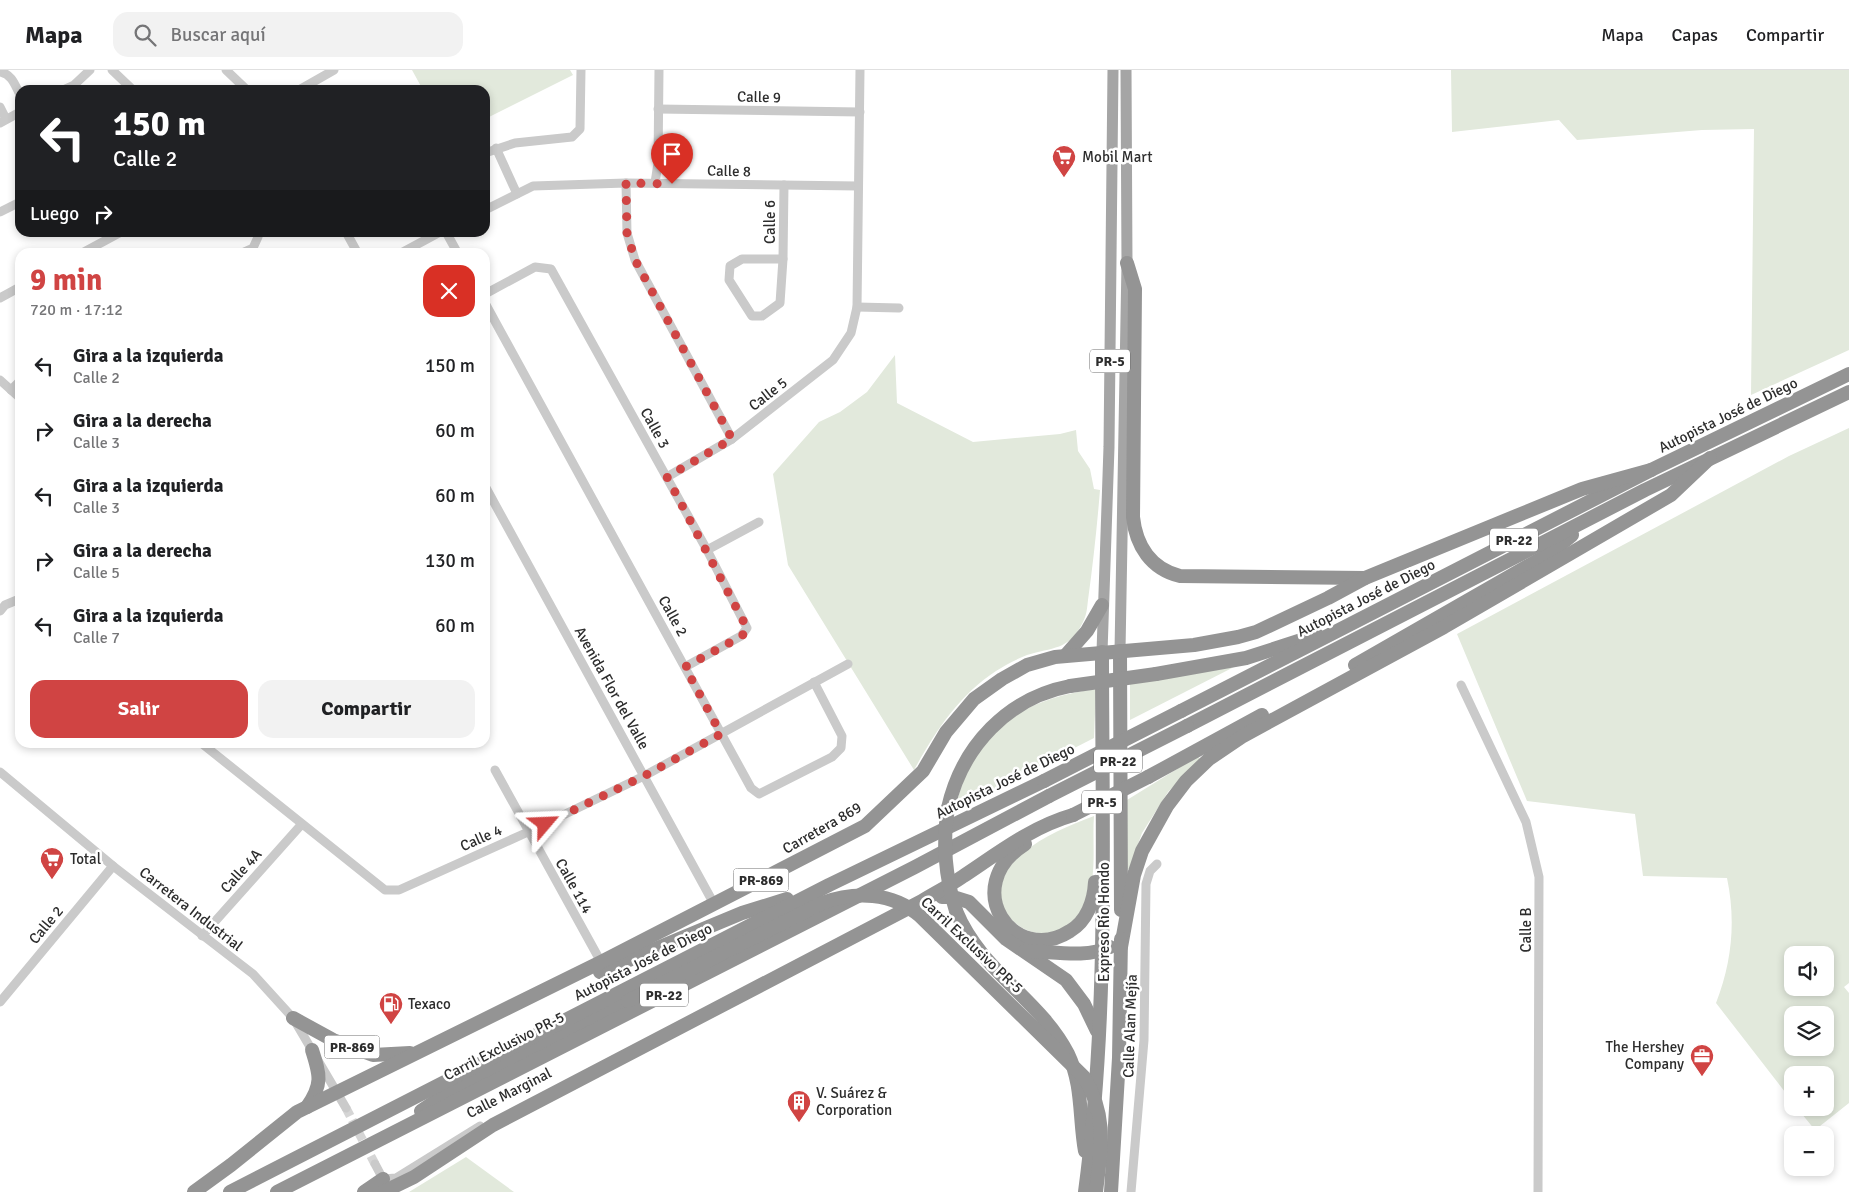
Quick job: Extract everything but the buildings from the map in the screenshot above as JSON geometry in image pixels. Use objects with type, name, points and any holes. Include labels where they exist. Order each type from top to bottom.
[{"type":"highway","points":[[1126,263],[1135,289],[1133,517],[1137,538],[1146,555],[1160,568],[1180,576],[1365,578]]},
{"type":"highway","name":"Autopista José de Diego","points":[[230,1192],[828,885],[1044,781],[1651,470],[1849,374]]},
{"type":"highway","name":"Autopista José de Diego","points":[[277,1192],[915,868],[1049,796],[1710,458],[1849,392]]},
{"type":"highway","points":[[1025,950],[1053,953],[1102,951],[1121,941],[1134,875],[1142,851],[1167,806],[1186,781],[1209,759],[1244,736],[1452,623],[1671,495],[1710,458]]},
{"type":"highway","name":"Carretera 869","points":[[194,1192],[232,1165],[291,1117],[307,1107],[601,962],[865,826],[923,771],[946,732],[974,699],[1002,679],[1027,665],[1065,656],[1194,645],[1256,632],[1320,602],[1365,578],[1582,488],[1651,470]]},
{"type":"highway","points":[[1102,855],[1095,867],[1095,888],[1090,906],[1082,920],[1073,930],[1053,939],[1037,940],[1018,933],[1003,920],[996,907],[994,895],[996,876],[1002,864],[1019,848],[1060,825],[1073,815],[1148,777],[1339,674],[1549,554],[1593,518]]},
{"type":"highway","points":[[1065,656],[1087,631],[1102,605]]},
{"type":"highway","points":[[1088,1168],[1082,1134],[1080,1094],[1068,1054],[1046,1022],[980,954],[964,930],[956,912],[944,858],[944,835],[951,792],[965,762],[991,727],[1007,713],[1045,693],[1070,686],[1156,674],[1246,658],[1349,625]]},
{"type":"highway","name":"Expreso Río Hondo","points":[[1111,1192],[1119,1058],[1121,941],[1120,651]]},
{"type":"highway","name":"Expreso Río Hondo","points":[[1085,1192],[1099,1036],[1102,951],[1102,652]]},
{"type":"highway","name":"Calle Marginal","points":[[364,1192],[414,1177],[493,1125],[642,1049],[654,1039],[922,901],[961,878],[1009,844],[1057,820],[1073,815]]},
{"type":"highway","points":[[478,1023],[523,1008],[648,950],[742,913],[828,885]]},
{"type":"highway","name":"Carril Exclusivo PR-5","points":[[440,1098],[822,903],[850,896],[869,895],[891,899],[905,905],[920,916],[1084,1077],[1095,1098],[1101,1118],[1101,1152],[1096,1192]]},
{"type":"highway","points":[[922,901],[953,897],[969,902],[1006,939],[1058,973],[1075,989],[1088,1011],[1099,1036]]},
{"type":"highway","name":"PR-869","points":[[293,1018],[333,1040],[373,1055],[415,1053]]},
{"type":"highway","points":[[307,1107],[317,1094],[320,1082],[312,1050]]},
{"type":"highway","points":[[378,1140],[440,1098]]},
{"type":"highway","points":[[367,1123],[440,1098]]},
{"type":"main road","name":"PR-5","points":[[1102,652],[1102,605],[1109,447],[1113,70]]},
{"type":"main road","name":"PR-5","points":[[1120,651],[1119,580],[1125,399],[1126,70]]},
{"type":"main road","points":[[1111,308],[1119,316],[1120,384],[1125,399]]},
{"type":"street","points":[[74,85],[90,70]]},
{"type":"street","points":[[112,70],[128,85]]},
{"type":"street","points":[[226,70],[242,85]]},
{"type":"street","points":[[308,85],[334,70]]},
{"type":"street","points":[[490,151],[515,143],[572,137],[580,129],[581,70]]},
{"type":"street","points":[[655,183],[658,163],[659,70]]},
{"type":"street","name":"Calle 5","points":[[667,477],[732,439],[833,360],[851,333],[856,307],[860,70]]},
{"type":"street","points":[[0,72],[7,74],[15,87]]},
{"type":"street","points":[[0,107],[3,121],[15,115]]},
{"type":"street","name":"Calle 9","points":[[658,109],[860,112]]},
{"type":"street","points":[[496,148],[518,194]]},
{"type":"street","points":[[626,183],[627,233],[635,260],[732,439]]},
{"type":"street","name":"Calle 8","points":[[490,208],[533,186],[655,183],[858,186]]},
{"type":"street","name":"Calle 6","points":[[783,259],[742,259],[730,266],[729,280],[752,316],[762,316],[780,303],[783,259],[784,185]]},
{"type":"street","points":[[0,212],[15,204]]},
{"type":"street","points":[[91,248],[112,237]]},
{"type":"street","points":[[349,237],[355,248]]},
{"type":"street","points":[[410,248],[431,237]]},
{"type":"street","points":[[449,237],[455,248]]},
{"type":"street","name":"Calle 3","points":[[490,291],[535,267],[551,268],[707,550],[747,628],[742,636],[685,667]]},
{"type":"street","points":[[0,298],[15,290]]},
{"type":"street","points":[[856,307],[899,308]]},
{"type":"street","name":"Calle 2","points":[[490,312],[751,788],[759,794],[832,757],[841,748],[842,736],[814,682]]},
{"type":"street","points":[[0,380],[15,394]]},
{"type":"street","points":[[11,390],[15,386]]},
{"type":"street","name":"Avenida Flor del Valle","points":[[490,495],[714,904]]},
{"type":"street","points":[[707,550],[759,522]]},
{"type":"street","points":[[0,611],[15,601]]},
{"type":"street","name":"Calle 4","points":[[207,748],[301,825],[385,890],[399,890],[528,832],[644,776],[848,664]]},
{"type":"street","name":"Calle B","points":[[1461,685],[1526,822],[1539,877],[1538,1192]]},
{"type":"street","name":"Calle 114","points":[[495,770],[601,962]]},
{"type":"street","name":"Carretera Industrial","points":[[0,772],[113,866],[253,974],[293,1018],[346,1108]]},
{"type":"street","name":"Calle 4A","points":[[202,936],[301,825]]},
{"type":"street","name":"Calle Alan Mejía","points":[[1131,1192],[1144,1040],[1146,884],[1150,871],[1156,864]]},
{"type":"street","name":"Calle 2","points":[[0,1002],[113,866]]},
{"type":"street","points":[[375,1164],[384,1187]]},
{"type":"shaded area","points":[[412,70],[570,70],[573,75],[490,116],[490,85],[420,85]]},
{"type":"shaded area","points":[[1451,70],[1849,70],[1849,350],[1751,395],[1754,129],[1702,130],[1577,140],[1559,120],[1452,132]]},
{"type":"shaded area","points":[[895,355],[897,403],[973,442],[1060,434],[1076,430],[1078,451],[1090,469],[1094,489],[1100,490],[1087,611],[1078,631],[1066,643],[1019,658],[1000,669],[971,691],[939,728],[914,770],[788,565],[773,474],[819,422],[840,412],[867,392]]},
{"type":"shaded area","points":[[1849,428],[1849,983],[1844,987],[1849,993],[1849,1103],[1834,1115],[1834,1066],[1784,1066],[1784,1091],[1716,1003],[1726,972],[1731,941],[1730,894],[1727,878],[1643,876],[1635,814],[1527,801],[1457,634],[1789,456]]},
{"type":"shaded area","points":[[1234,667],[1130,720],[1130,684]]},
{"type":"shaded area","points":[[1096,689],[1094,738],[955,809],[963,782],[974,759],[987,740],[1004,724],[1023,711],[1044,701]]},
{"type":"shaded area","points":[[1198,756],[1200,759],[1168,792],[1142,833],[1129,869],[1126,869],[1127,800]]},
{"type":"shaded area","points":[[1094,816],[1091,887],[1074,920],[1056,932],[1037,933],[1019,926],[1006,912],[1001,894],[1005,874],[1023,853],[1039,841],[1066,827]]},
{"type":"shaded area","points":[[1804,1116],[1833,1116],[1820,1126],[1812,1126]]},
{"type":"shaded area","points":[[466,1157],[514,1192],[409,1192]]},
{"type":"tunnel","points":[[346,1108],[375,1164]]},
{"type":"place","name":"Mobil Mart","points":[[1064,178]]},
{"type":"place","name":"Total","points":[[52,880]]},
{"type":"place","name":"Texaco","points":[[391,1025]]},
{"type":"place","name":"The Hershey Company","points":[[1702,1077]]},
{"type":"place","name":"V. Suárez & Corporation","points":[[799,1123]]},
{"type":"route","points":[[545,824],[644,776],[721,734],[685,667],[742,636],[747,628],[667,477],[732,439],[635,260],[627,233],[626,183],[672,184]]}]
